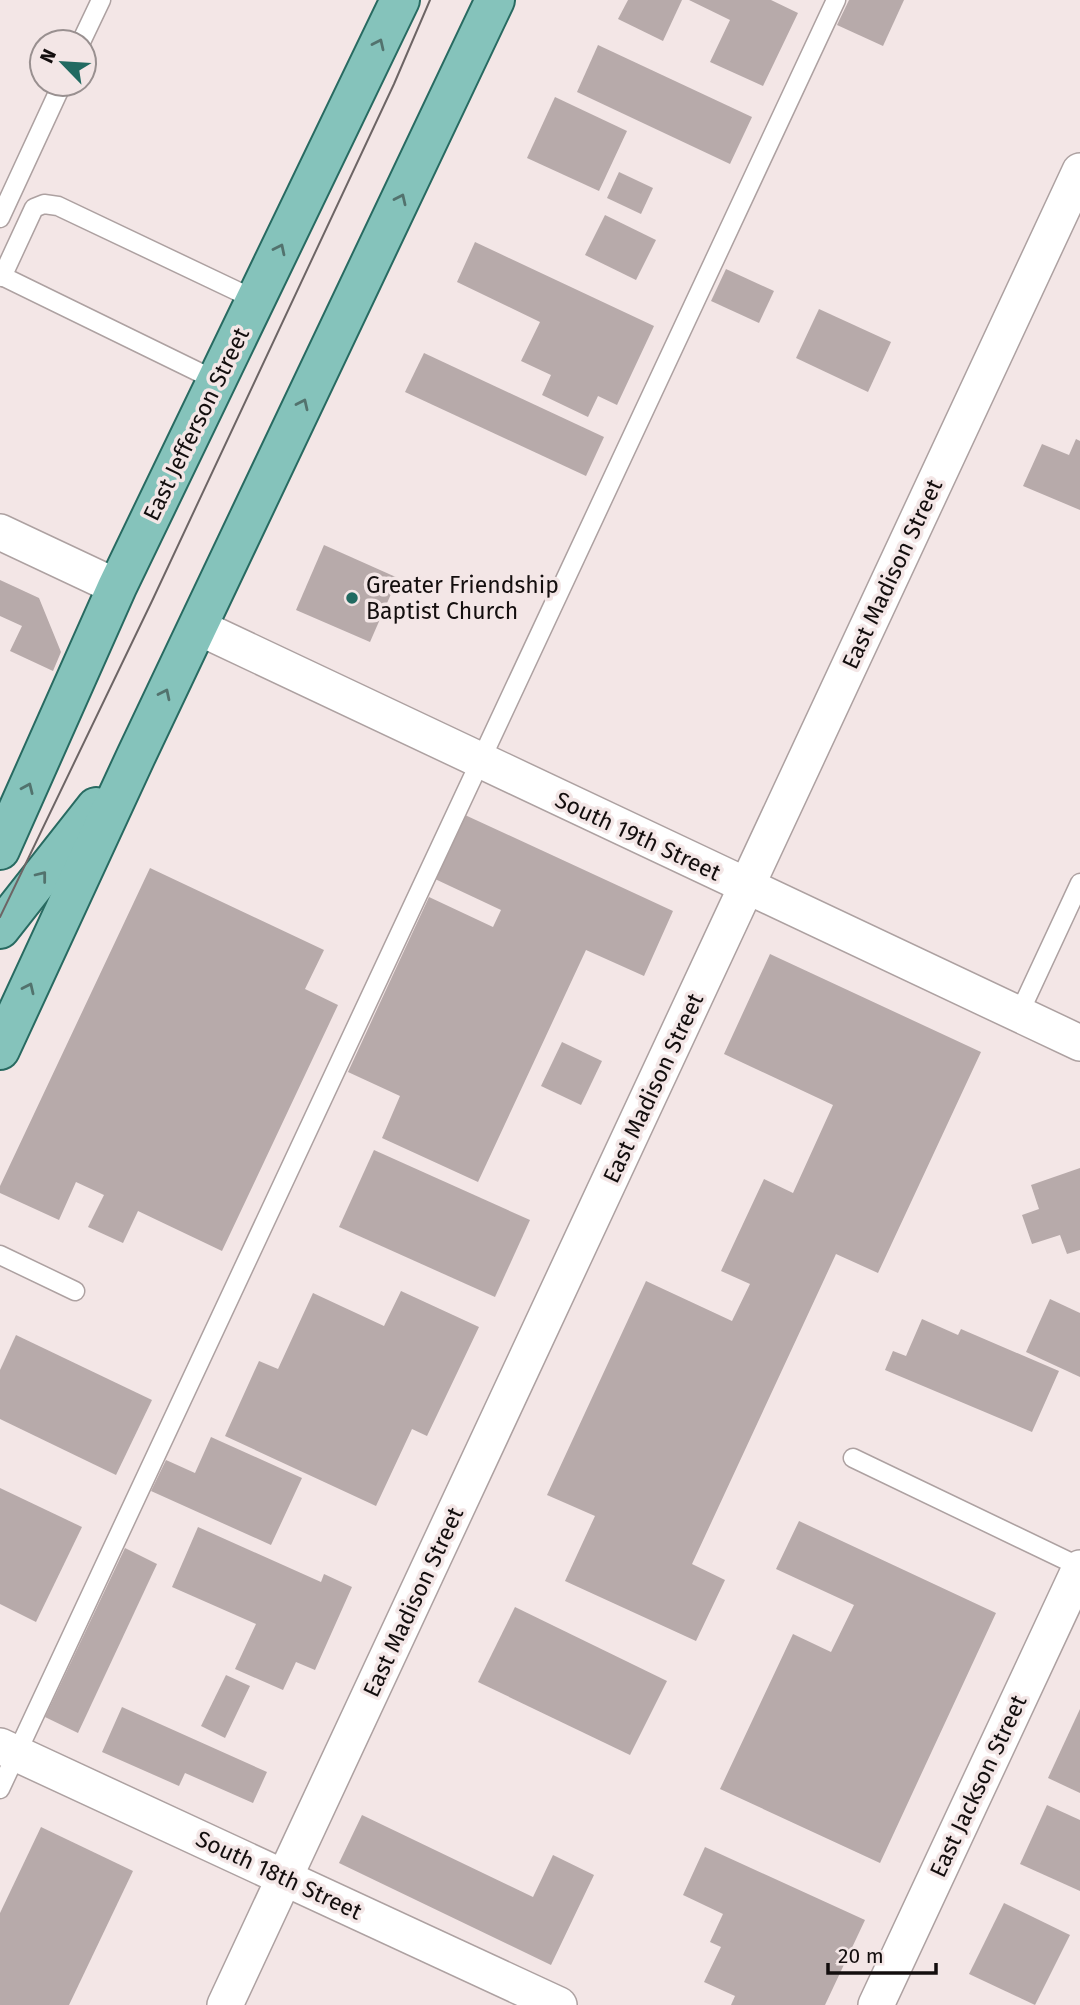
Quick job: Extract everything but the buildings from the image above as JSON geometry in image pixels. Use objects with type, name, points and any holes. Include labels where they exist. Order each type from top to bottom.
[{"type":"main road","name":"East Jefferson Street","points":[[0,850],[117,587],[400,0]]},
{"type":"main road","points":[[0,1050],[136,756],[495,0]]},
{"type":"main road","points":[[0,929],[136,756]]},
{"type":"street","name":"East Madison Street","points":[[225,2005],[1080,171]]},
{"type":"street","points":[[0,532],[117,587]]},
{"type":"street","name":"South 19th Street","points":[[198,627],[1080,1043]]},
{"type":"street","name":"East Jackson Street","points":[[876,2005],[1080,1567]]},
{"type":"street","name":"South 18th Street","points":[[8,1749],[558,2005]]},
{"type":"lane","points":[[87,28],[100,0]]},
{"type":"lane","points":[[0,1788],[8,1749],[480,761],[836,0]]},
{"type":"lane","points":[[0,218],[56,98]]},
{"type":"lane","points":[[217,382],[1,276],[34,208],[44,204],[68,211],[256,300]]},
{"type":"lane","points":[[1019,1014],[1080,883]]},
{"type":"lane","points":[[0,1255],[75,1291]]},
{"type":"lane","points":[[853,1458],[1080,1567]]},
{"type":"tram line","points":[[0,917],[152,601],[394,84],[430,0]]},
{"type":"place","name":"Greater Friendship Baptist Church","points":[[352,598]]}]
